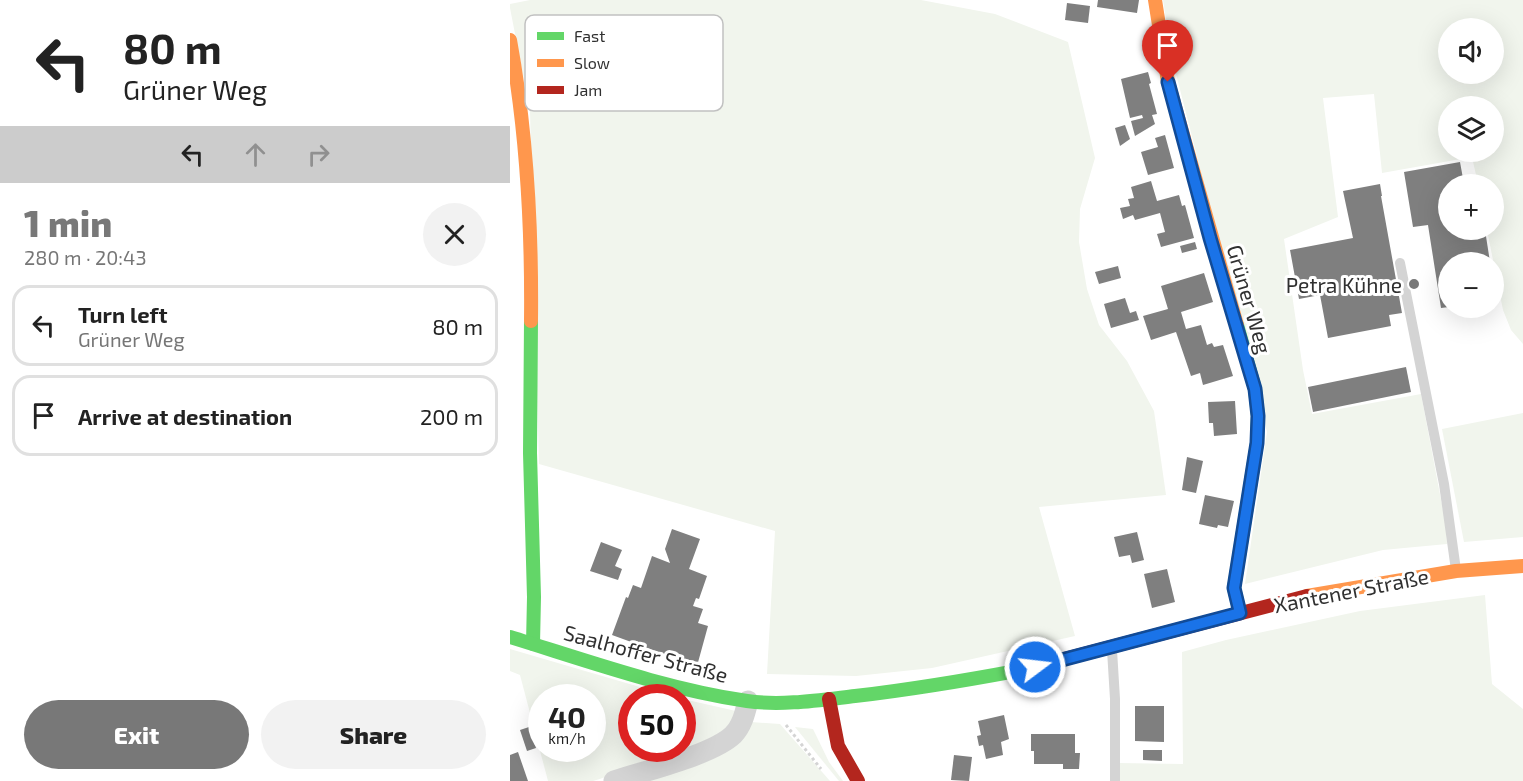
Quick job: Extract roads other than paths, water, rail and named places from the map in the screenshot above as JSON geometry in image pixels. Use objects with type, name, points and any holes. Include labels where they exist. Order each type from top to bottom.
[{"type":"street","name":"Grüner Weg","points":[[1155,0],[1168,82],[1255,389],[1258,416],[1257,443],[1234,588],[1240,613]]},
{"type":"street","points":[[510,40],[527,148],[531,253],[530,465],[533,644]]},
{"type":"street","name":"Xantener Straße","points":[[829,699],[937,686],[1035,667],[1323,592],[1456,570],[1523,566]]},
{"type":"street","name":"Saalhoffer Straße","points":[[510,637],[653,681],[748,701],[829,699]]},
{"type":"street","points":[[829,699],[838,746],[858,781]]},
{"type":"street","points":[[614,781],[709,750],[733,735],[744,718],[748,701]]},
{"type":"lane","points":[[1400,263],[1442,472],[1456,570]]},
{"type":"lane","points":[[1112,647],[1115,699],[1115,781]]},
{"type":"place","name":"Petra Kühne","points":[[1414,284]]}]
